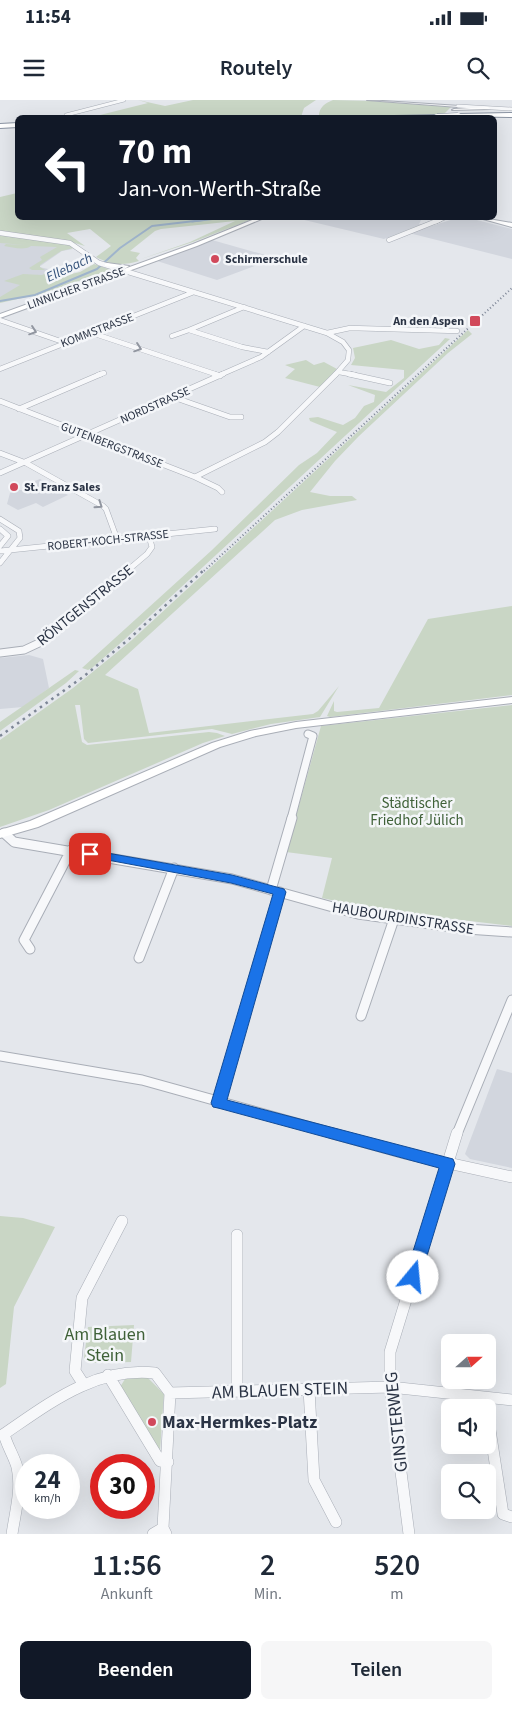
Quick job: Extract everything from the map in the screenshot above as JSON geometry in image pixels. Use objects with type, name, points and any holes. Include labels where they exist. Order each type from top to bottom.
[{"type":"highway","points":[[497,116],[512,116]]},
{"type":"highway","points":[[497,118],[512,116]]},
{"type":"highway","points":[[0,127],[15,126]]},
{"type":"main road","points":[[448,115],[464,100]]},
{"type":"main road","points":[[456,108],[488,108]]},
{"type":"main road","name":"LINNICHER STRASSE","points":[[0,316],[256,220]]},
{"type":"main road","points":[[493,220],[512,225]]},
{"type":"main road","points":[[106,265],[138,265]]},
{"type":"main road","points":[[2,833],[34,824],[216,745],[254,733],[296,725],[512,700]]},
{"type":"street","points":[[66,115],[124,100]]},
{"type":"street","points":[[369,100],[456,108]]},
{"type":"street","points":[[488,108],[512,109]]},
{"type":"street","points":[[389,240],[440,220]]},
{"type":"street","points":[[0,234],[70,244],[99,263],[327,333],[342,341],[350,353],[349,360],[339,372],[271,437],[195,477]]},
{"type":"street","name":"KOMMSTRASSE","points":[[0,369],[194,292]]},
{"type":"street","points":[[172,336],[244,307]]},
{"type":"street","points":[[0,320],[66,343]]},
{"type":"street","name":"NORDSTRASSE","points":[[0,473],[88,436],[220,376],[268,352],[304,326]]},
{"type":"street","points":[[327,333],[350,328],[457,331]]},
{"type":"street","points":[[189,330],[242,347],[268,352]]},
{"type":"street","points":[[92,332],[220,376]]},
{"type":"street","points":[[339,372],[390,383]]},
{"type":"street","points":[[19,409],[104,373]]},
{"type":"street","points":[[173,397],[230,417],[241,417]]},
{"type":"street","name":"GUTENBERGSTRASSE","points":[[0,401],[195,477],[218,488],[222,492]]},
{"type":"street","points":[[0,453],[26,463],[103,506],[106,509],[117,539]]},
{"type":"street","points":[[0,520],[16,529],[20,534],[18,542],[0,563]]},
{"type":"street","points":[[0,529],[8,536],[0,546]]},
{"type":"street","name":"ROBERT-KOCH-STRASSE","points":[[0,551],[215,529]]},
{"type":"street","name":"RÖNTGENSTRASSE","points":[[0,653],[24,650],[39,642],[147,554],[152,547],[149,536]]},
{"type":"street","points":[[218,1103],[307,764],[313,736],[308,734]]},
{"type":"street","name":"HAUBOURDINSTRASSE","points":[[2,833],[14,842],[71,850],[232,879],[339,910],[394,920],[467,929],[512,932]]},
{"type":"street","points":[[30,949],[24,940],[71,850]]},
{"type":"street","points":[[139,958],[174,868]]},
{"type":"street","points":[[361,1016],[394,920]]},
{"type":"street","name":"GINSTERWEG","points":[[410,1534],[390,1387],[390,1352],[457,1133],[508,1021],[512,1000]]},
{"type":"street","points":[[0,1056],[142,1080],[218,1103],[407,1154],[512,1177]]},
{"type":"street","points":[[84,1384],[76,1371],[82,1298],[122,1221]]},
{"type":"street","points":[[236,1391],[237,1236]]},
{"type":"street","points":[[12,1534],[18,1483],[16,1465],[4,1434],[84,1384],[108,1375],[126,1371],[155,1373],[170,1393],[168,1462],[161,1532]]},
{"type":"street","points":[[108,1375],[160,1461],[168,1462]]},
{"type":"street","name":"AM BLAUEN STEIN","points":[[170,1393],[390,1387],[466,1399]]},
{"type":"street","points":[[309,1389],[314,1480],[336,1522]]},
{"type":"street","name":"AM BLAUEN STEIN","points":[[496,1401],[512,1400]]},
{"type":"street","points":[[494,1454],[503,1514],[512,1517]]},
{"type":"shaded area","points":[[304,220],[421,220],[419,224],[422,224],[384,239]]},
{"type":"shaded area","points":[[451,220],[477,220],[512,229],[512,259],[409,233]]},
{"type":"shaded area","points":[[0,235],[73,249],[62,251],[39,267],[71,274],[11,296],[0,297]]},
{"type":"shaded area","name":"Schirmerschule","points":[[212,240],[276,258],[217,280],[154,260]]},
{"type":"shaded area","points":[[40,479],[68,495],[43,507],[36,503],[18,510],[7,504],[10,493],[18,490],[27,490],[30,483]]},
{"type":"shaded area","points":[[29,655],[43,659],[49,688],[23,707],[0,709],[0,658]]},
{"type":"shaded area","points":[[497,1069],[512,1073],[512,1168],[470,1159],[465,1154]]},
{"type":"green space","points":[[138,100],[165,106],[193,100],[316,100],[304,108],[302,115],[100,115],[148,103]]},
{"type":"green space","points":[[333,100],[372,101],[451,107],[443,115],[319,115],[323,106]]},
{"type":"green space","points":[[15,193],[15,220],[250,220],[193,242],[141,259],[190,242],[235,221],[161,229],[155,231],[130,251],[140,253],[136,258],[139,261],[117,264],[96,257],[111,246],[90,229],[67,233],[85,246],[71,242],[0,232],[0,197]]},
{"type":"green space","points":[[0,235],[70,245],[74,248],[61,251],[40,265],[45,270],[32,270],[29,268],[42,260],[40,257],[57,247],[31,246],[21,248],[4,246],[6,244],[25,245],[0,243]]},
{"type":"green space","points":[[94,264],[111,270],[86,278],[39,298],[31,296],[0,303],[0,297],[20,285],[4,281],[23,274],[42,275],[52,270],[71,274],[80,272]]},
{"type":"green space","points":[[468,330],[472,334],[448,353],[359,436],[335,461],[310,492],[330,496],[352,496],[357,500],[302,510],[275,520],[105,675],[138,689],[149,733],[313,714],[318,711],[339,686],[320,717],[271,724],[232,734],[212,729],[88,743],[84,739],[80,705],[75,705],[82,742],[87,745],[209,732],[225,736],[203,743],[49,810],[0,827],[0,740],[73,688],[132,640]]},
{"type":"green space","points":[[445,338],[450,339],[125,639],[92,668],[88,670],[82,668],[212,550],[299,465],[317,453],[337,432],[310,421],[309,418],[318,417],[343,425],[355,418],[364,406],[374,402],[375,395],[348,385],[386,392],[404,378],[404,370],[351,365],[355,358],[353,348],[391,340],[419,349],[439,345]]},
{"type":"green space","points":[[306,360],[314,365],[324,362],[337,369],[320,387],[285,378],[295,369],[285,365]]},
{"type":"green space","points":[[512,606],[512,695],[327,716],[334,701],[334,711],[337,712],[379,708],[428,619]]},
{"type":"green space","points":[[75,670],[79,671],[66,683],[0,731],[0,722]]},
{"type":"green space","name":"Städtischer Friedhof Jülich","points":[[512,705],[512,926],[377,910],[322,898],[332,858],[286,852],[321,726]]},
{"type":"green space","points":[[0,1216],[23,1218],[55,1227],[14,1307],[6,1384],[0,1388]]},
{"type":"green space","name":"Am Blauen Stein","points":[[134,1325],[131,1362],[89,1363],[84,1358],[88,1327]]},
{"type":"green space","name":"Max-Hermkes-Platz","points":[[127,1376],[146,1376],[164,1394],[160,1451],[120,1387]]},
{"type":"waterway","name":"Ellebach","points":[[0,301],[35,295],[97,269],[120,248],[152,226],[203,220]]},
{"type":"waterway","name":"Ellebach","points":[[192,222],[208,220]]},
{"type":"railway","points":[[204,571],[512,288]]},
{"type":"railway","points":[[0,736],[83,677],[129,639],[205,569]]},
{"type":"place","name":"Schirmerschule","points":[[215,259]]},
{"type":"place","name":"An den Aspen","points":[[475,321]]},
{"type":"place","name":"St. Franz Sales","points":[[14,487]]},
{"type":"place","name":"Max-Hermkes-Platz","points":[[152,1422]]},
{"type":"route","points":[[90,854],[232,879],[280,892],[218,1103],[447,1164],[413,1277]]}]
